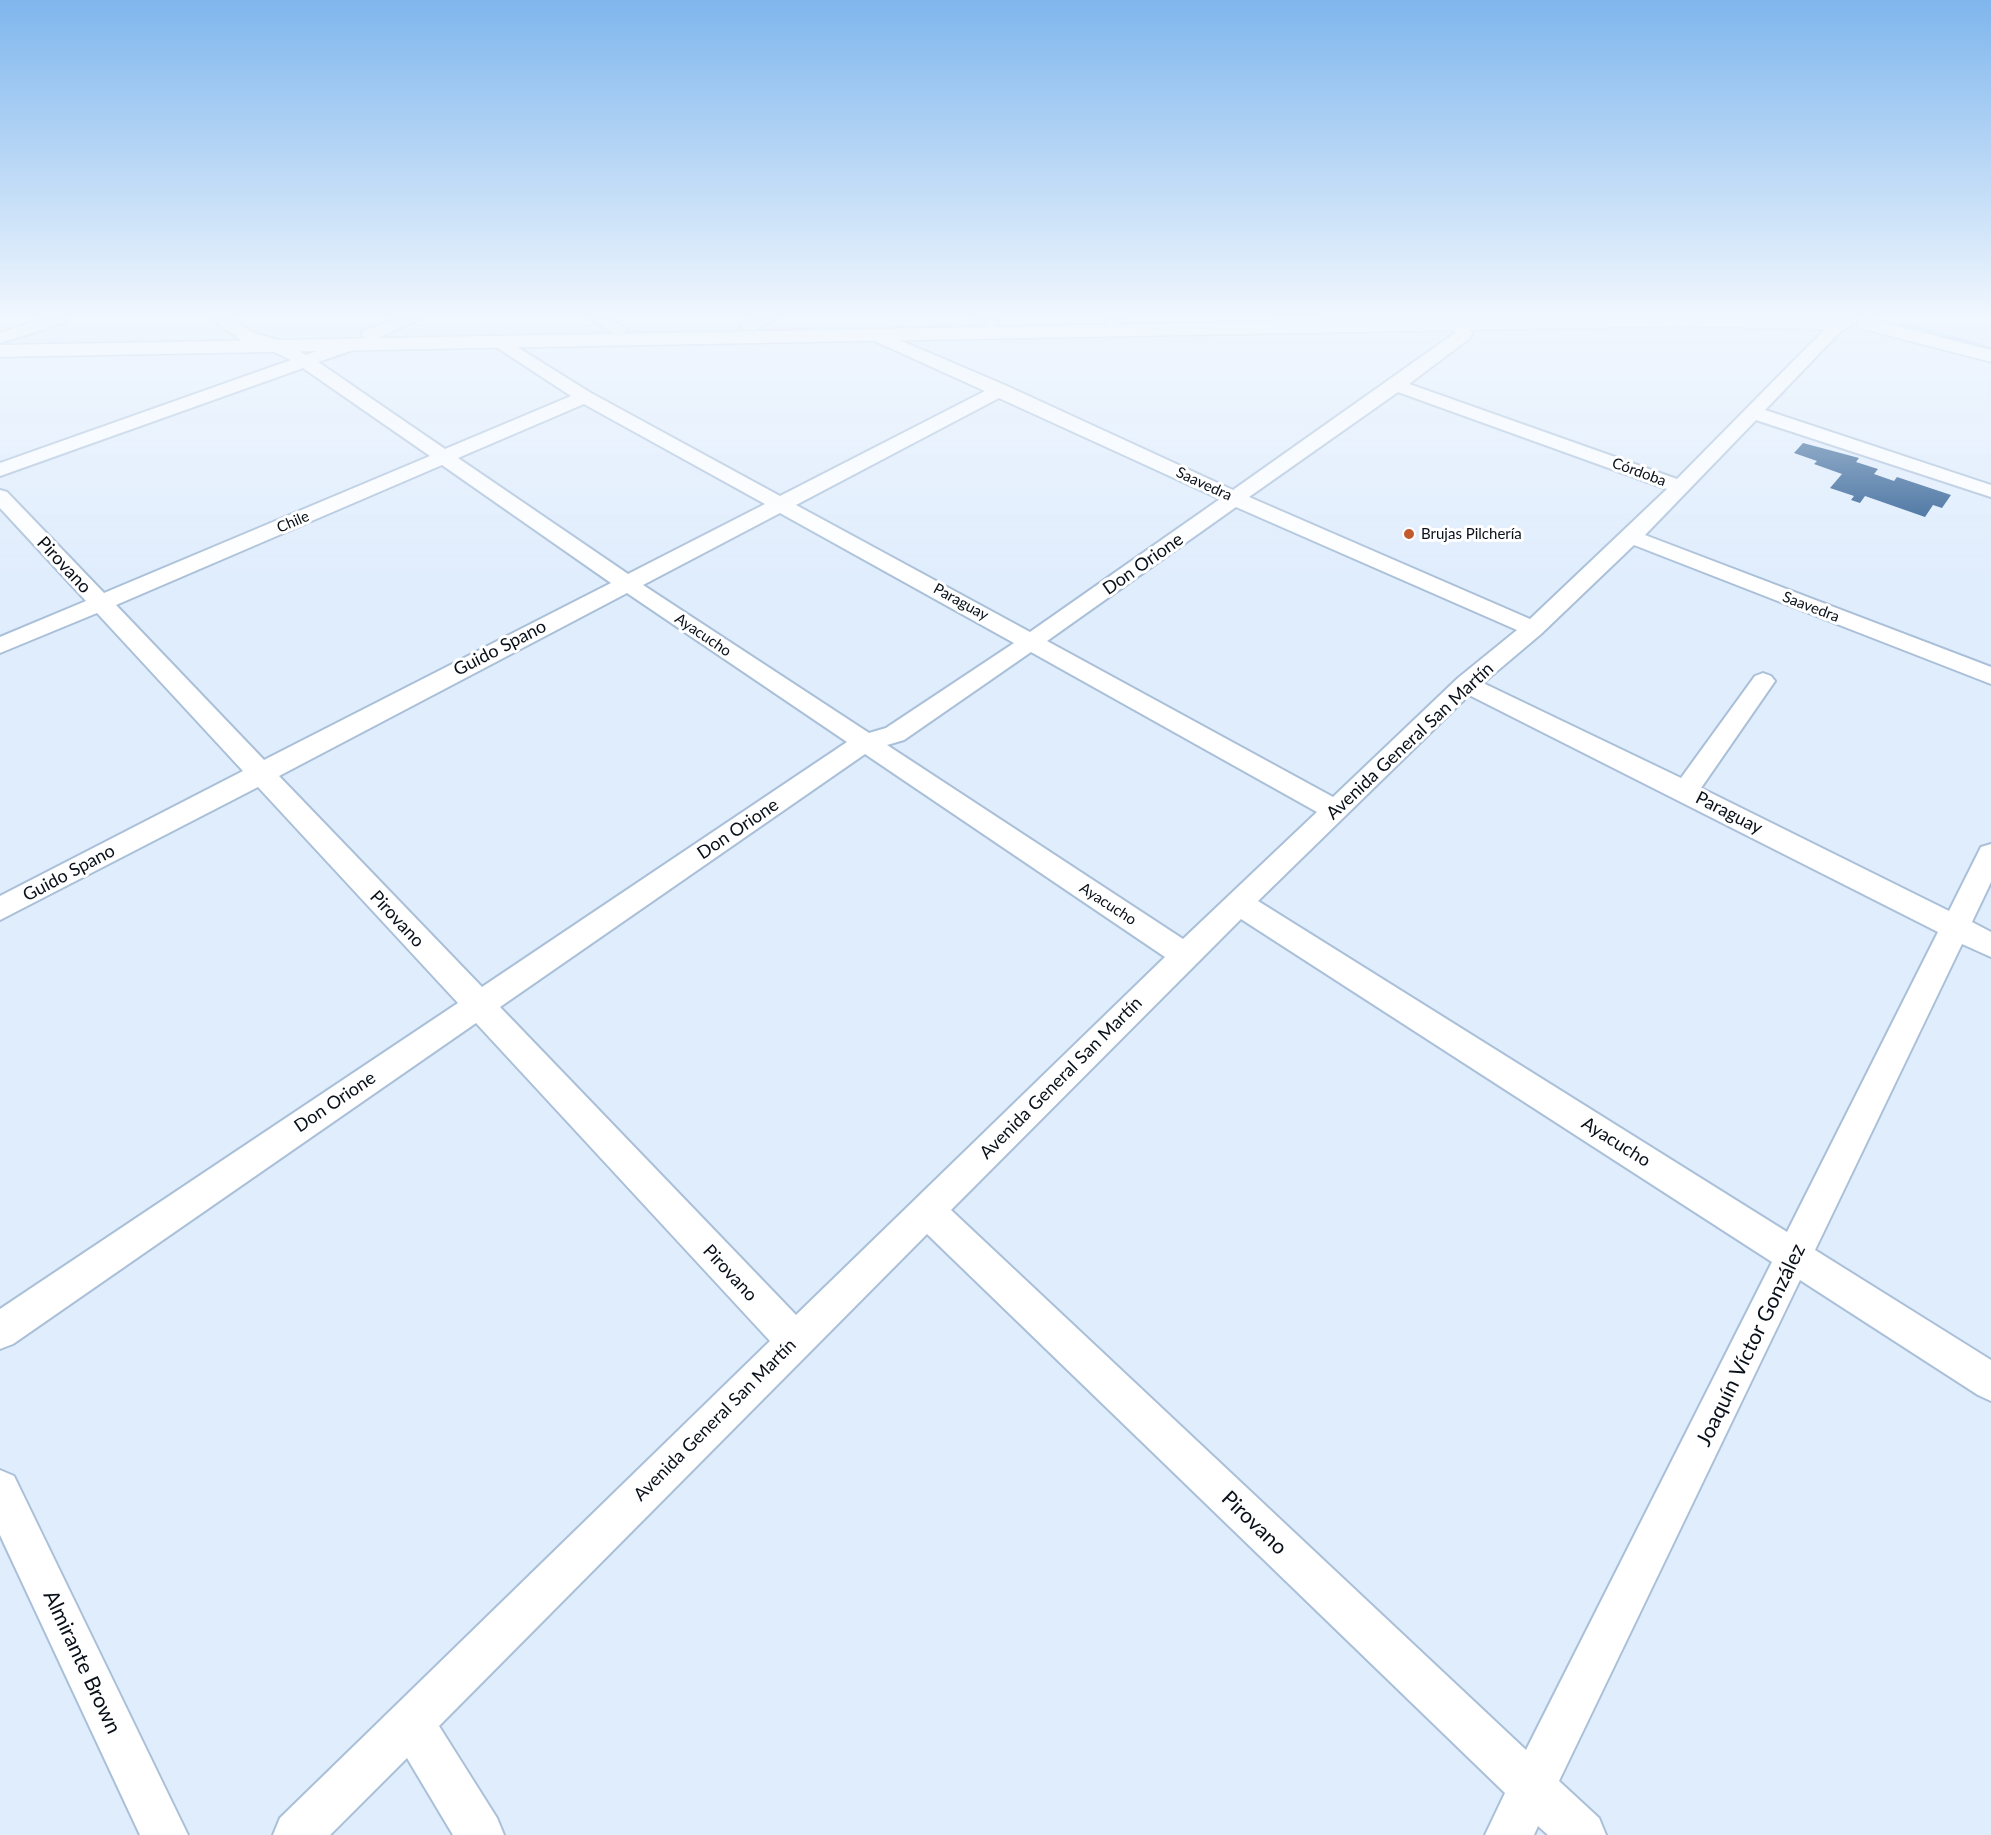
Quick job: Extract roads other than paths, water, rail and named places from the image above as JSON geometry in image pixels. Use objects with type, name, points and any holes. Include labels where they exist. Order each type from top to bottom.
[{"type":"street","points":[[0,470],[182,405]]},
{"type":"street","name":"Ayacucho","points":[[369,405],[626,583],[1185,955]]},
{"type":"street","name":"Chile","points":[[0,646],[567,405]]},
{"type":"street","name":"Paraguay","points":[[599,405],[1336,810]]},
{"type":"street","name":"Guido Spano","points":[[0,909],[259,772],[973,405]]},
{"type":"street","name":"Saavedra","points":[[1033,405],[1236,499],[1533,629]]},
{"type":"street","name":"Don Orione","points":[[0,1331],[864,743],[895,734],[1032,641],[1368,405]]},
{"type":"street","name":"Córdoba","points":[[1451,405],[1680,487]]},
{"type":"street","name":"Avenida General San Martín","points":[[297,1835],[1185,955],[1466,684],[1533,629],[1631,537],[1761,405]]},
{"type":"street","points":[[1754,413],[1991,491]]},
{"type":"street","name":"Pirovano","points":[[0,496],[795,1341]]},
{"type":"street","name":"Saavedra","points":[[1631,537],[1991,676]]},
{"type":"street","points":[[1685,791],[1763,681]]},
{"type":"street","name":"Paraguay","points":[[1466,684],[1991,945]]},
{"type":"street","name":"Joaquín Víctor González","points":[[1509,1835],[1991,854]]},
{"type":"street","name":"Ayacucho","points":[[1240,903],[1991,1382]]},
{"type":"street","name":"Pirovano","points":[[927,1210],[1582,1835]]},
{"type":"street","name":"Almirante Brown","points":[[0,1490],[164,1835]]},
{"type":"street","points":[[411,1722],[480,1835]]},
{"type":"place","name":"Brujas Pilchería","points":[[1409,534]]}]
